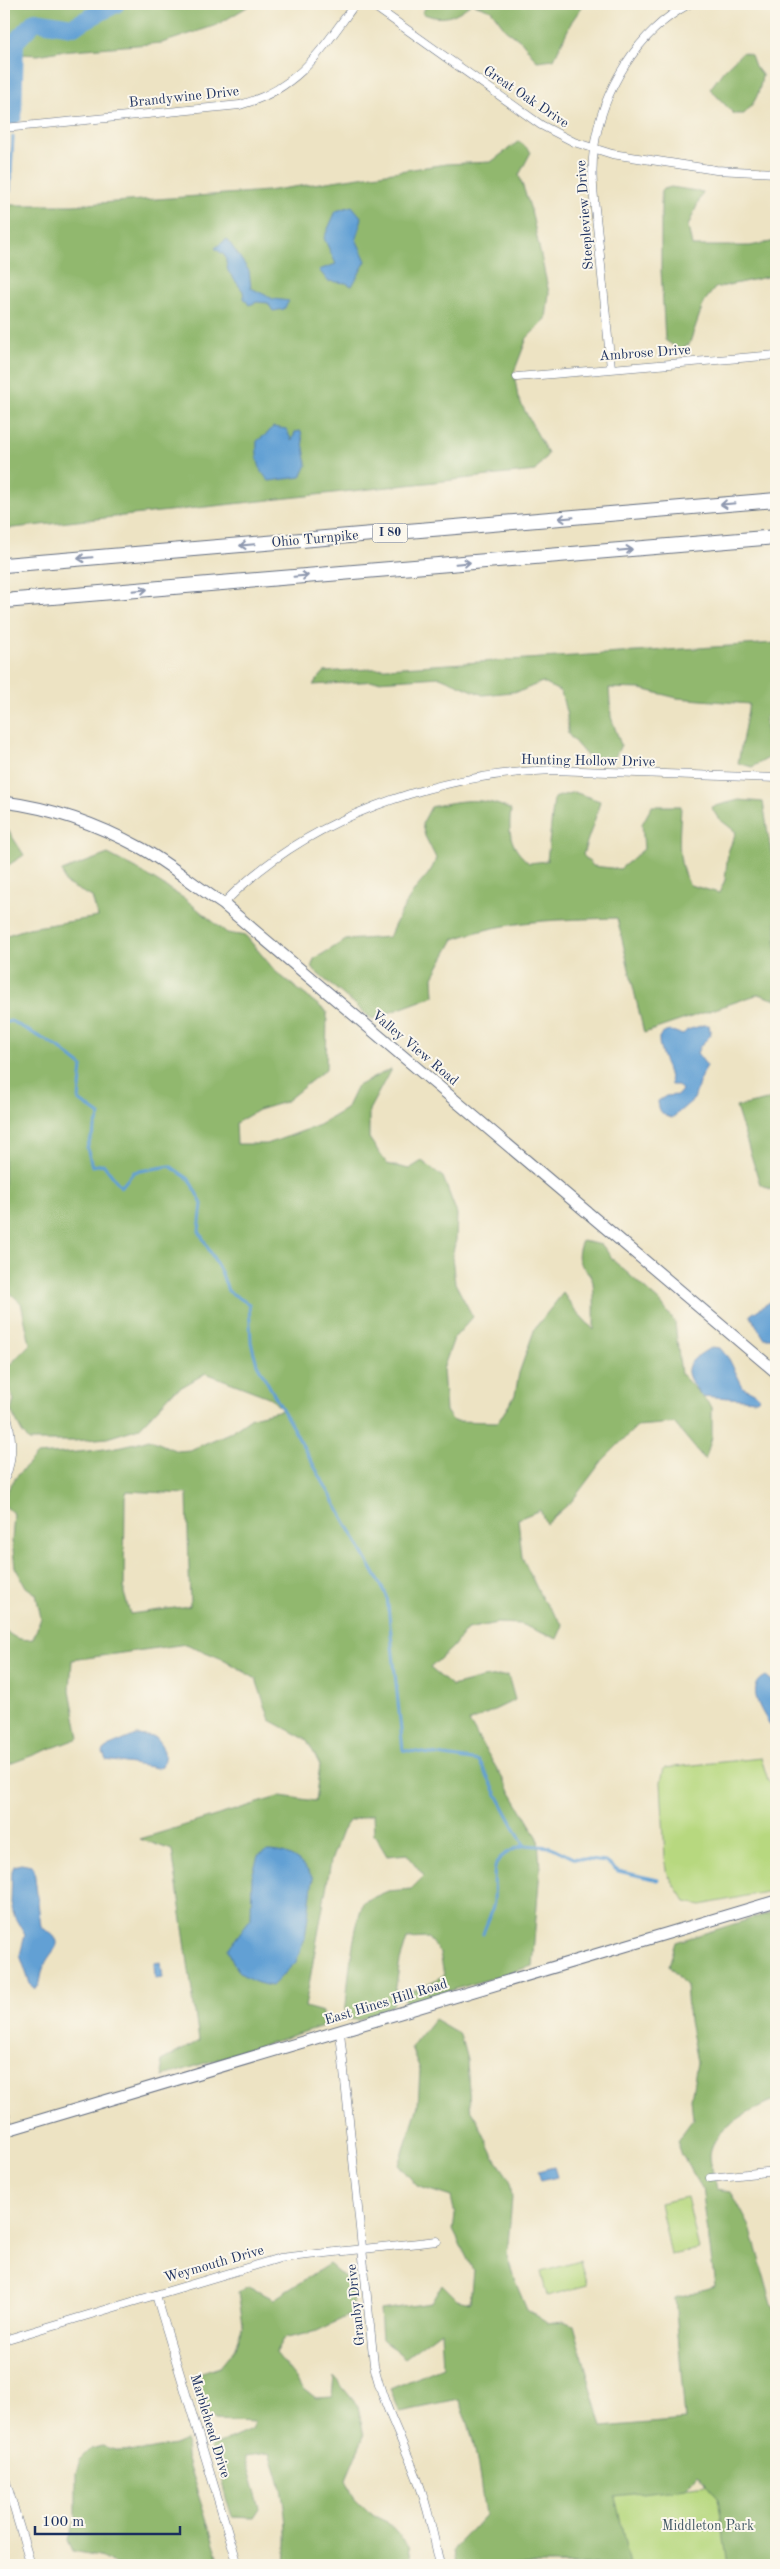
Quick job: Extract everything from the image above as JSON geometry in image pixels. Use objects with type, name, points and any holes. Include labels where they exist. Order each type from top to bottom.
[{"type":"highway","name":"Ohio Turnpike","points":[[4,565],[776,500]]},
{"type":"highway","points":[[4,601],[776,537]]},
{"type":"main road","name":"Valley View Road","points":[[4,802],[55,813],[100,828],[141,848],[223,904],[776,1372]]},
{"type":"main road","name":"East Hines Hill Road","points":[[6,2130],[776,1901]]},
{"type":"street","name":"Brandywine Drive","points":[[4,128],[240,105],[256,100],[281,88],[310,66],[355,4]]},
{"type":"street","name":"Great Oak Drive","points":[[371,4],[541,125],[568,139],[612,154],[716,170],[776,173]]},
{"type":"street","name":"Steepleview Drive","points":[[611,368],[593,182],[594,149],[604,108],[622,70],[648,37],[666,19],[689,4]]},
{"type":"street","name":"Ambrose Drive","points":[[517,377],[776,355]]},
{"type":"street","name":"Hunting Hollow Drive","points":[[223,904],[258,871],[298,844],[357,814],[411,793],[475,777],[522,771],[553,770],[776,778]]},
{"type":"street","points":[[4,1403],[12,1445],[9,1470],[4,1480]]},
{"type":"street","points":[[4,1986],[4,2005]]},
{"type":"street","name":"Granby Drive","points":[[340,2032],[374,2365],[382,2397],[415,2473],[428,2509],[440,2565]]},
{"type":"street","points":[[4,2107],[6,2130]]},
{"type":"street","points":[[710,2178],[776,2171]]},
{"type":"street","name":"Weymouth Drive","points":[[4,2340],[280,2258],[437,2241]]},
{"type":"street","name":"Marblehead Drive","points":[[156,2294],[238,2565]]},
{"type":"street","points":[[4,2476],[31,2565]]},
{"type":"green space","points":[[4,4],[252,4],[217,25],[162,43],[60,51],[38,55],[4,53]]},
{"type":"green space","points":[[428,4],[471,4],[453,15],[442,18],[422,13]]},
{"type":"green space","points":[[474,4],[584,4],[572,21],[554,59],[537,61],[522,42],[505,29],[491,10]]},
{"type":"green space","points":[[743,52],[751,55],[755,66],[762,75],[759,92],[752,105],[744,114],[734,114],[710,89],[724,70]]},
{"type":"green space","points":[[519,141],[531,152],[519,175],[531,210],[549,293],[546,319],[527,338],[514,372],[518,398],[548,454],[535,471],[4,529],[4,205],[73,205],[267,191],[446,164],[491,162]]},
{"type":"green space","points":[[671,187],[703,192],[688,226],[692,246],[750,246],[776,241],[776,275],[715,288],[704,302],[689,345],[678,349],[665,340],[661,270],[661,190]]},
{"type":"green space","points":[[776,643],[776,708],[766,717],[766,737],[776,748],[776,754],[752,767],[738,763],[749,704],[677,698],[641,689],[609,688],[611,717],[621,745],[614,759],[587,756],[568,734],[567,716],[561,692],[542,682],[521,691],[483,695],[440,677],[313,685],[324,672]]},
{"type":"green space","points":[[574,792],[600,801],[583,855],[593,866],[620,869],[644,849],[642,824],[652,806],[681,806],[680,857],[685,876],[690,885],[719,893],[725,880],[728,852],[736,832],[718,818],[711,807],[739,800],[763,802],[771,852],[776,865],[776,1000],[759,994],[644,1033],[617,918],[555,920],[516,924],[475,932],[454,939],[433,977],[434,996],[372,1019],[311,968],[314,959],[346,940],[389,937],[407,902],[430,872],[436,858],[425,836],[422,824],[431,807],[462,801],[481,801],[511,810],[510,833],[514,846],[529,863],[547,861],[554,798]]},
{"type":"green space","points":[[4,830],[8,830],[24,855],[4,868]]},
{"type":"green space","points":[[108,854],[142,872],[185,899],[227,933],[246,936],[276,972],[327,1012],[326,1069],[285,1102],[258,1110],[236,1123],[237,1144],[267,1144],[317,1126],[346,1109],[357,1086],[391,1069],[369,1110],[369,1138],[387,1164],[409,1169],[422,1161],[443,1177],[457,1214],[456,1240],[452,1256],[455,1283],[473,1317],[454,1338],[443,1369],[446,1411],[453,1421],[498,1422],[515,1395],[519,1373],[535,1328],[563,1293],[575,1310],[594,1330],[593,1283],[591,1277],[579,1262],[578,1257],[582,1241],[602,1245],[615,1262],[661,1303],[675,1323],[681,1374],[712,1407],[712,1437],[705,1460],[674,1423],[637,1426],[602,1461],[572,1501],[546,1524],[540,1510],[518,1519],[522,1557],[541,1597],[563,1625],[557,1639],[520,1624],[497,1623],[467,1629],[452,1648],[430,1668],[452,1686],[482,1678],[508,1675],[515,1700],[469,1722],[538,1838],[540,1869],[532,1966],[406,2004],[402,1994],[421,1988],[444,1975],[440,1953],[428,1938],[407,1939],[400,1961],[393,2005],[358,2020],[345,2019],[353,1946],[363,1902],[388,1891],[411,1889],[424,1876],[407,1854],[387,1856],[374,1834],[373,1814],[349,1821],[342,1831],[331,1861],[305,2007],[323,2012],[323,2026],[164,2076],[161,2061],[199,2041],[172,1850],[140,1839],[281,1796],[315,1801],[320,1765],[307,1740],[270,1720],[256,1679],[225,1660],[186,1644],[72,1660],[70,1690],[79,1738],[4,1766],[4,1628],[17,1638],[33,1639],[41,1618],[36,1594],[26,1587],[15,1567],[12,1541],[14,1514],[4,1505],[7,1491],[16,1477],[37,1455],[108,1449],[149,1439],[177,1451],[190,1450],[229,1433],[252,1417],[282,1410],[271,1398],[206,1373],[173,1392],[139,1428],[107,1438],[74,1441],[29,1441],[11,1411],[14,1400],[4,1376],[4,1371],[30,1344],[21,1303],[4,1287],[4,936],[29,928],[98,917],[92,897],[65,883],[62,871]],"holes":[[[127,1491],[187,1494],[190,1606],[130,1614],[124,1593],[125,1497]]]},
{"type":"green space","points":[[776,1098],[776,1192],[760,1184],[736,1107]]},
{"type":"green space","points":[[761,1758],[768,1780],[776,1787],[776,1890],[701,1905],[686,1902],[668,1875],[665,1858],[661,1782],[664,1768]]},
{"type":"green space","points":[[776,1911],[776,2100],[746,2114],[726,2128],[718,2136],[710,2155],[717,2189],[731,2191],[750,2227],[771,2301],[776,2311],[776,2565],[728,2565],[718,2497],[697,2474],[686,2488],[615,2496],[630,2565],[456,2565],[454,2549],[485,2515],[476,2456],[465,2414],[459,2400],[400,2412],[390,2389],[443,2367],[441,2331],[405,2358],[382,2339],[380,2310],[431,2303],[442,2284],[457,2299],[470,2302],[473,2270],[453,2230],[455,2215],[451,2197],[417,2186],[399,2165],[418,2106],[420,2069],[411,2048],[434,2019],[460,2034],[467,2060],[470,2106],[495,2158],[510,2180],[512,2198],[507,2256],[515,2281],[527,2310],[547,2323],[564,2321],[574,2325],[602,2427],[685,2420],[675,2298],[715,2286],[702,2188],[682,2155],[677,2141],[693,2119],[691,2099],[697,2062],[689,2021],[686,1986],[669,1965],[676,1942]]},
{"type":"green space","points":[[687,2197],[699,2249],[671,2255],[660,2203]]},
{"type":"green space","points":[[580,2261],[587,2285],[547,2296],[541,2272]]},
{"type":"green space","points":[[329,2264],[353,2284],[352,2314],[317,2331],[283,2339],[275,2353],[304,2389],[316,2398],[332,2397],[334,2377],[358,2406],[364,2436],[346,2479],[355,2499],[370,2514],[387,2522],[409,2547],[412,2565],[285,2565],[286,2522],[279,2481],[270,2453],[245,2456],[260,2508],[254,2517],[232,2516],[217,2464],[210,2448],[251,2430],[254,2422],[215,2420],[198,2406],[193,2376],[220,2367],[234,2350],[243,2324],[238,2292],[249,2287],[274,2299]]},
{"type":"green space","points":[[185,2440],[186,2457],[221,2565],[114,2565],[99,2556],[73,2551],[68,2540],[76,2518],[76,2472],[80,2460],[91,2449],[102,2446],[120,2451],[148,2450],[174,2445]]},
{"type":"green space","name":"Middleton Park","points":[[744,2481],[752,2565],[555,2565],[546,2503]]},
{"type":"water","points":[[352,206],[362,218],[356,239],[366,261],[352,286],[346,283],[328,281],[319,270],[336,264],[324,238],[336,211]]},
{"type":"water","points":[[227,239],[249,271],[251,288],[273,299],[289,301],[284,309],[273,311],[268,303],[257,302],[249,305],[244,298],[243,291],[228,271],[225,256],[215,248]]},
{"type":"water","points":[[273,427],[286,429],[292,441],[295,432],[301,431],[307,465],[301,477],[269,481],[262,472],[257,458],[257,441]]},
{"type":"water","points":[[709,1025],[711,1035],[700,1046],[697,1053],[707,1066],[702,1074],[694,1099],[672,1118],[669,1117],[660,1110],[658,1101],[666,1096],[678,1095],[682,1090],[678,1085],[671,1085],[669,1072],[660,1049],[659,1037],[670,1031],[682,1035],[687,1030]]},
{"type":"water","points":[[776,1298],[776,1338],[764,1338],[750,1315]]},
{"type":"water","points":[[712,1347],[720,1348],[729,1359],[743,1387],[756,1394],[759,1398],[757,1400],[702,1396],[690,1380],[688,1368],[696,1358]]},
{"type":"water","points":[[766,1676],[776,1684],[776,1735],[758,1704],[756,1695],[759,1681]]},
{"type":"water","points":[[136,1735],[155,1737],[162,1747],[164,1754],[162,1766],[157,1768],[106,1760],[103,1753],[105,1748]]},
{"type":"water","points":[[268,1851],[283,1853],[294,1858],[304,1866],[313,1878],[305,1938],[296,1962],[272,1986],[249,1979],[239,1971],[228,1949],[251,1918],[252,1876],[258,1856]]},
{"type":"water","points":[[21,1864],[32,1866],[34,1869],[41,1927],[50,1933],[57,1942],[46,1962],[40,1984],[37,1988],[30,1984],[20,1955],[25,1935],[14,1916],[11,1903],[12,1871],[14,1866]]},
{"type":"water","points":[[161,1962],[163,1978],[155,1979],[154,1963]]},
{"type":"water","points":[[554,2167],[557,2177],[541,2181],[538,2171]]},
{"type":"waterway","points":[[13,116],[15,42],[35,21],[72,27],[116,4]]},
{"type":"waterway","points":[[4,199],[10,191],[13,137]]},
{"type":"waterway","points":[[4,1023],[11,1021],[58,1047],[82,1066],[79,1100],[100,1115],[87,1148],[92,1166],[103,1164],[121,1187],[134,1172],[170,1166],[189,1179],[202,1204],[199,1231],[222,1274],[228,1291],[249,1304],[251,1342],[257,1364],[387,1596],[403,1750],[479,1761],[524,1845],[551,1847],[573,1858],[606,1862],[618,1871],[658,1880]]},
{"type":"waterway","points":[[483,1934],[494,1901],[494,1872],[496,1865],[504,1855],[525,1845]]}]
